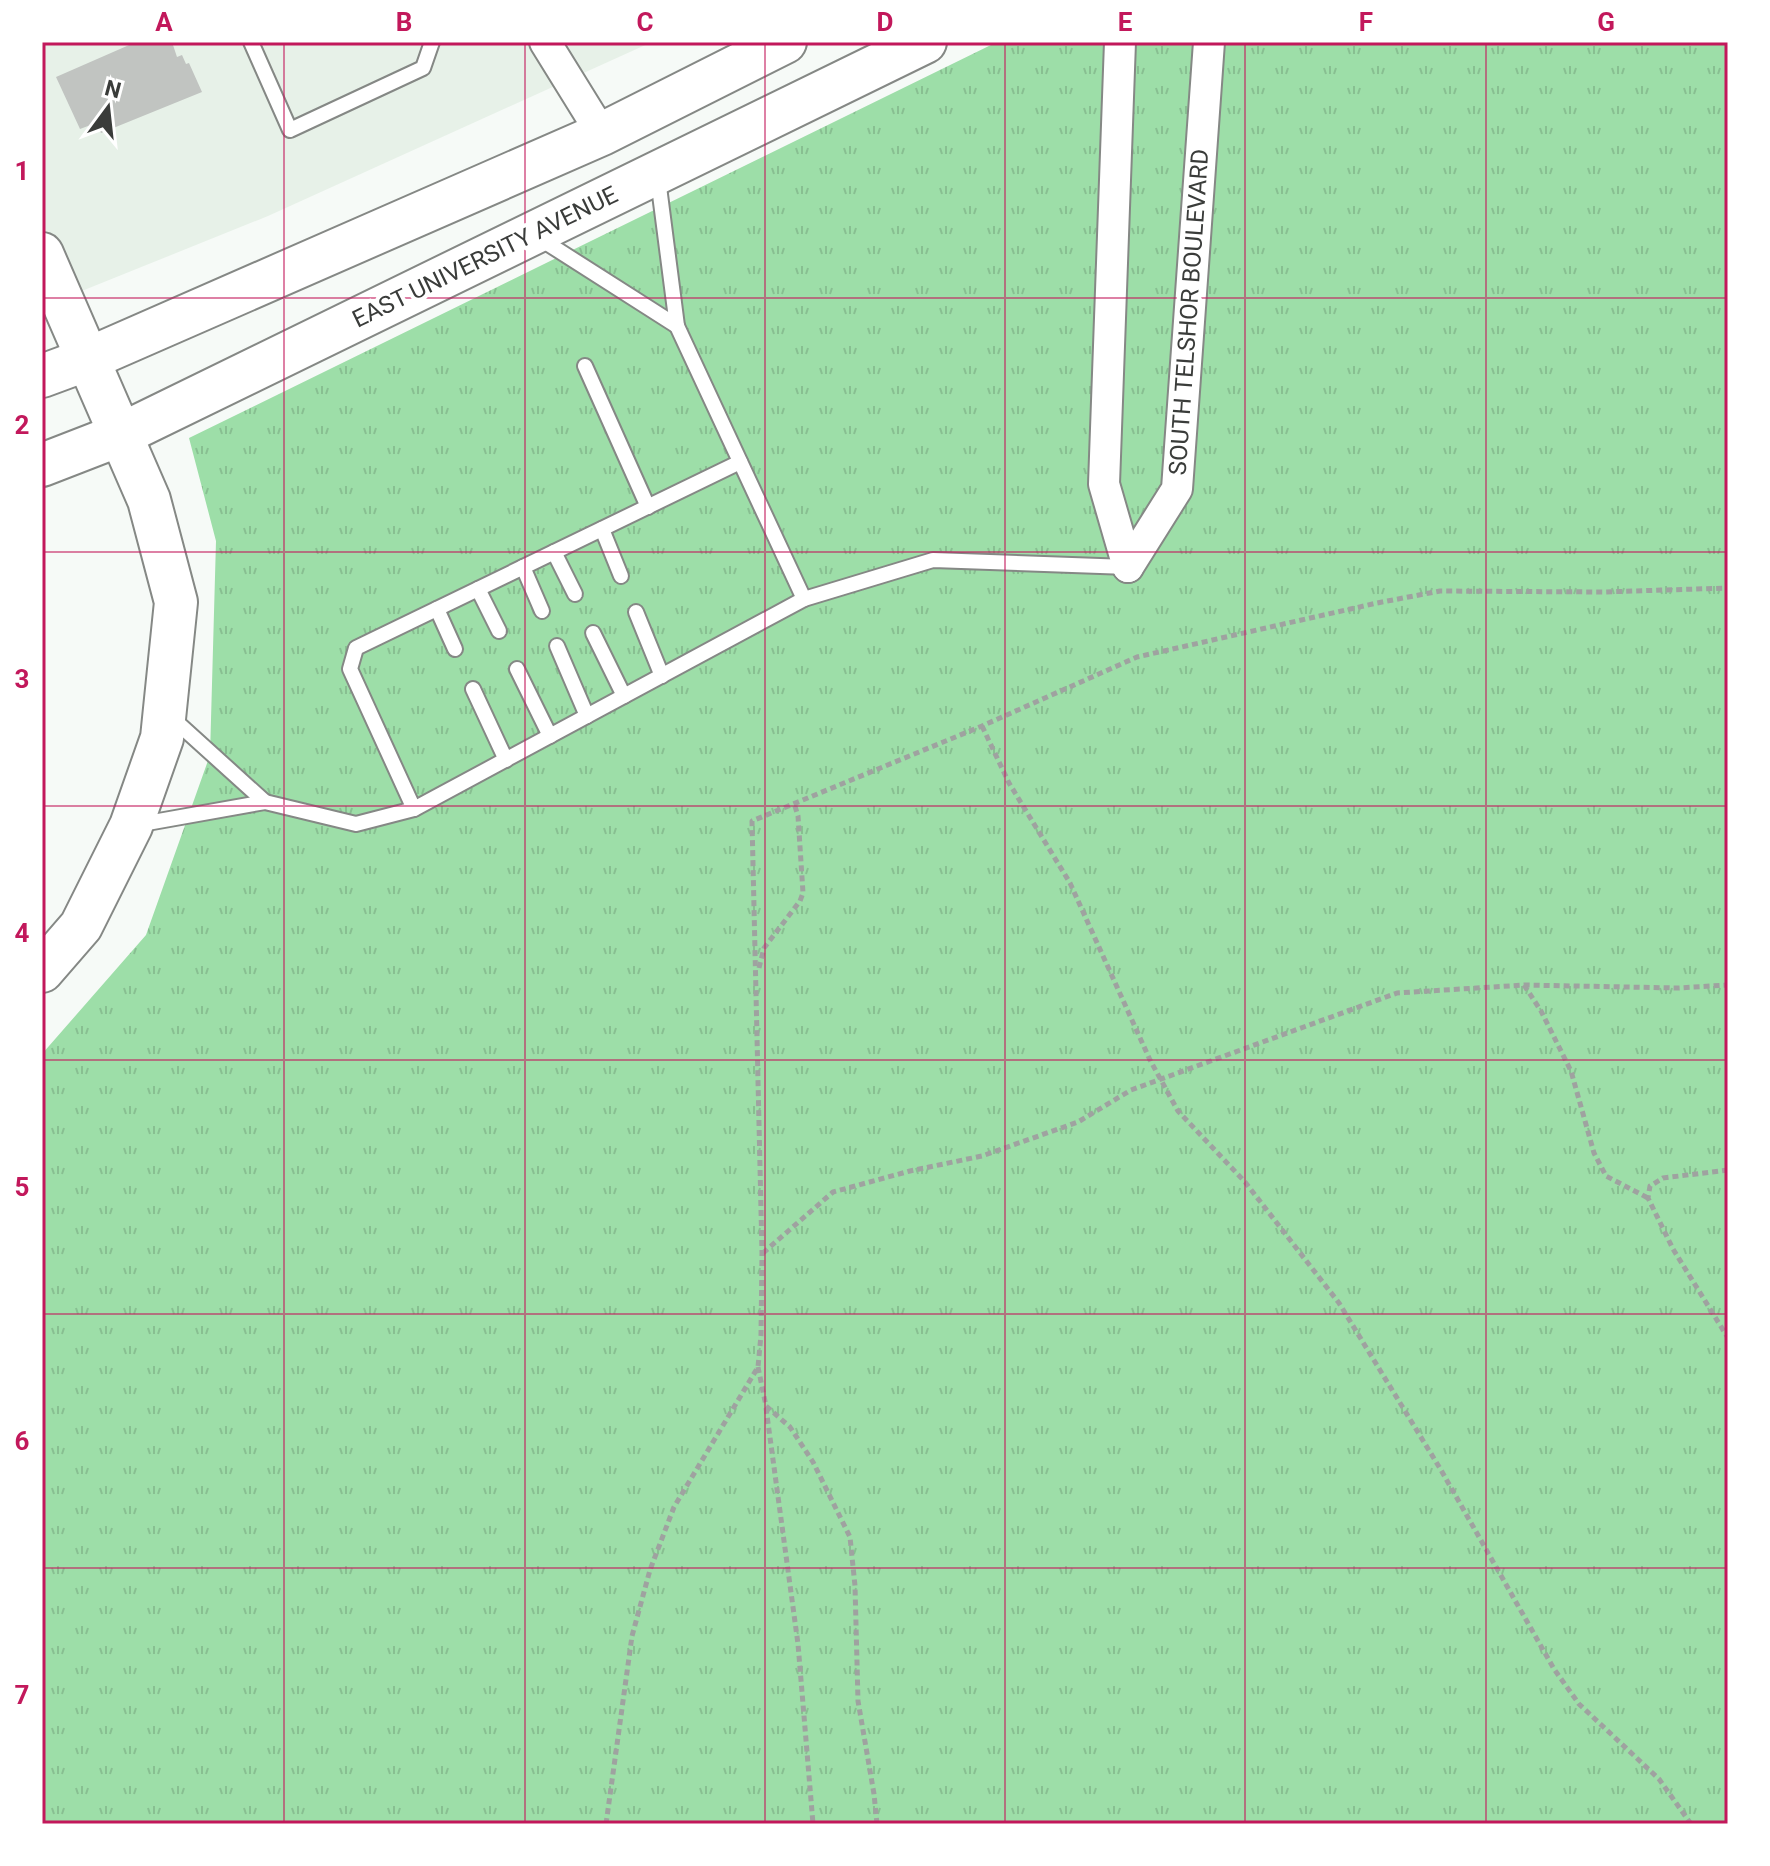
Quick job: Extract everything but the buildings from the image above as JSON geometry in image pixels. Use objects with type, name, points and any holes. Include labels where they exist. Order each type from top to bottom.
[{"type":"main road","points":[[42,376],[88,359],[602,134],[785,42]]},
{"type":"main road","name":"EAST UNIVERSITY AVENUE","points":[[42,465],[122,434],[925,42]]},
{"type":"main road","points":[[42,254],[149,500],[176,602],[162,738],[131,826],[81,926],[42,971]]},
{"type":"street","points":[[545,42],[602,134]]},
{"type":"street","points":[[1120,42],[1104,484],[1128,567]]},
{"type":"street","name":"SOUTH TELSHOR BOULEVARD","points":[[1128,567],[1177,489],[1209,42]]},
{"type":"lane","points":[[251,42],[290,130],[423,68],[432,42]]},
{"type":"lane","points":[[657,173],[677,326],[804,599]]},
{"type":"lane","points":[[532,234],[677,326]]},
{"type":"lane","points":[[585,366],[648,507]]},
{"type":"lane","points":[[414,809],[350,669],[356,648],[740,462]]},
{"type":"lane","points":[[602,529],[621,576]]},
{"type":"lane","points":[[554,552],[575,594]]},
{"type":"lane","points":[[131,826],[265,802],[356,824],[414,809],[804,599],[933,560],[1128,567]]},
{"type":"lane","points":[[523,567],[542,611]]},
{"type":"lane","points":[[478,589],[499,631]]},
{"type":"lane","points":[[437,609],[455,649]]},
{"type":"lane","points":[[636,612],[662,676]]},
{"type":"lane","points":[[593,633],[624,696]]},
{"type":"lane","points":[[557,646],[587,716]]},
{"type":"lane","points":[[517,669],[550,736]]},
{"type":"lane","points":[[473,689],[506,760]]},
{"type":"lane","points":[[164,711],[265,802]]},
{"type":"path","points":[[813,1824],[798,1644],[758,1367],[762,1253],[752,821],[982,726],[1137,657],[1440,591],[1603,592],[1728,588]]},
{"type":"path","points":[[982,726],[1009,783],[1070,883],[1161,1081],[1178,1111],[1245,1182],[1339,1303],[1454,1493],[1554,1669],[1579,1704],[1659,1779],[1691,1824]]},
{"type":"path","points":[[758,977],[764,948],[803,893],[798,816],[794,803]]},
{"type":"path","points":[[1524,985],[1541,1011],[1571,1071],[1594,1153],[1606,1176],[1648,1198]]},
{"type":"path","points":[[762,1253],[833,1192],[982,1156],[1078,1122],[1131,1090],[1397,993],[1524,985],[1678,988],[1728,985]]},
{"type":"path","points":[[1728,1170],[1663,1178],[1650,1186],[1648,1198],[1673,1249],[1728,1338]]},
{"type":"path","points":[[606,1824],[632,1636],[647,1581],[674,1507],[758,1367]]},
{"type":"path","points":[[766,1406],[790,1427],[813,1462],[850,1537],[855,1586],[858,1701],[877,1824]]},
{"type":"shaded area","points":[[42,42],[652,42],[268,216],[42,307]]},
{"type":"green space","points":[[997,42],[1728,42],[1728,1824],[42,1824],[42,1054],[146,935],[210,755],[216,541],[189,438]]}]
